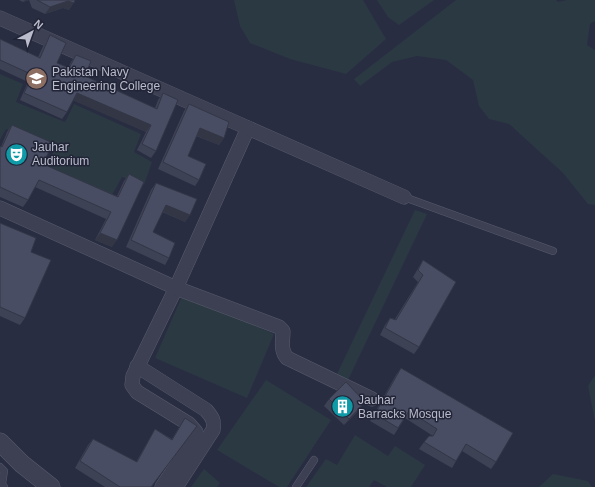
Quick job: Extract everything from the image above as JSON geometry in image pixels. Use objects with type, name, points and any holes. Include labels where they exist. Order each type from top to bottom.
[{"type":"street","points":[[0,18],[404,197]]},
{"type":"street","points":[[162,487],[193,441],[196,436],[196,432],[189,424],[137,392],[132,385],[133,376],[176,288],[248,128]]},
{"type":"street","points":[[0,208],[176,288],[279,327],[283,331],[282,348],[283,354],[286,358],[372,399]]},
{"type":"street","points":[[138,366],[206,410],[212,418],[214,424],[213,430],[176,487]]},
{"type":"street","points":[[0,442],[22,464],[51,487]]},
{"type":"lane","points":[[404,197],[553,251]]},
{"type":"lane","points":[[296,487],[314,460]]},
{"type":"lane","points":[[0,467],[4,472],[2,484],[4,487]]},
{"type":"shaded area","points":[[234,0],[363,0],[386,39],[346,74],[290,59],[250,43],[240,26]]},
{"type":"shaded area","points":[[377,0],[434,0],[399,25],[388,17]]},
{"type":"shaded area","points":[[456,0],[556,0],[558,2],[567,0],[595,0],[595,21],[590,24],[587,45],[595,50],[595,205],[588,204],[563,173],[509,124],[489,119],[479,106],[473,80],[446,60],[417,56],[392,62],[360,86],[354,79]]},
{"type":"shaded area","points":[[0,74],[23,84],[16,102],[65,122],[74,104],[141,134],[134,152],[152,162],[144,185],[122,177],[112,195],[49,168],[54,147],[6,129],[0,140]]},
{"type":"shaded area","points":[[415,210],[427,214],[348,380],[337,374]]},
{"type":"shaded area","points":[[183,294],[274,334],[247,398],[155,358]]},
{"type":"shaded area","points":[[595,375],[595,421],[588,386]]},
{"type":"shaded area","points":[[266,380],[331,420],[287,487],[279,487],[217,450]]},
{"type":"shaded area","points":[[355,435],[388,456],[395,446],[425,465],[411,487],[387,487],[374,480],[369,487],[306,487],[326,459],[337,465]]},
{"type":"shaded area","points":[[204,469],[220,483],[217,487],[191,487]]},
{"type":"shaded area","points":[[553,474],[588,481],[592,487],[539,487]]},
{"type":"building","points":[[37,0],[75,0],[74,3],[68,1],[50,7]]},
{"type":"building","points":[[50,35],[66,43],[57,63],[69,68],[76,55],[91,61],[85,76],[157,109],[163,93],[178,100],[156,151],[142,144],[151,125],[77,93],[67,112],[24,93],[33,75],[0,60],[0,39],[40,58]]},
{"type":"building","points":[[189,104],[229,122],[224,138],[200,128],[188,156],[206,164],[199,180],[163,162]]},
{"type":"building","points":[[12,125],[53,143],[43,164],[118,197],[129,174],[144,182],[117,240],[100,233],[111,212],[39,180],[28,200],[0,187],[0,146],[2,147]]},
{"type":"building","points":[[156,183],[197,199],[190,215],[166,205],[153,232],[175,243],[169,258],[131,240]]},
{"type":"building","points":[[0,223],[36,238],[31,252],[51,260],[25,318],[0,307]]},
{"type":"building","points":[[423,260],[456,282],[419,347],[385,328],[390,318],[396,320],[423,275],[418,270]]},
{"type":"building","points":[[401,368],[513,433],[496,462],[466,444],[456,461],[424,442],[429,436],[433,436],[437,429],[409,411],[398,428],[375,414]]},
{"type":"building","name":"Jauhar Barracks Mosque","points":[[346,382],[365,402],[349,419],[329,399]]},
{"type":"building","points":[[185,418],[197,426],[151,487],[120,487],[80,461],[93,439],[137,462],[155,429],[172,440]]},
{"type":"place","name":"Pakistan Navy Engineering College","points":[[36,79]]},
{"type":"place","name":"Jauhar Auditorium","points":[[16,154]]},
{"type":"place","name":"Jauhar Barracks Mosque","points":[[342,407]]}]
